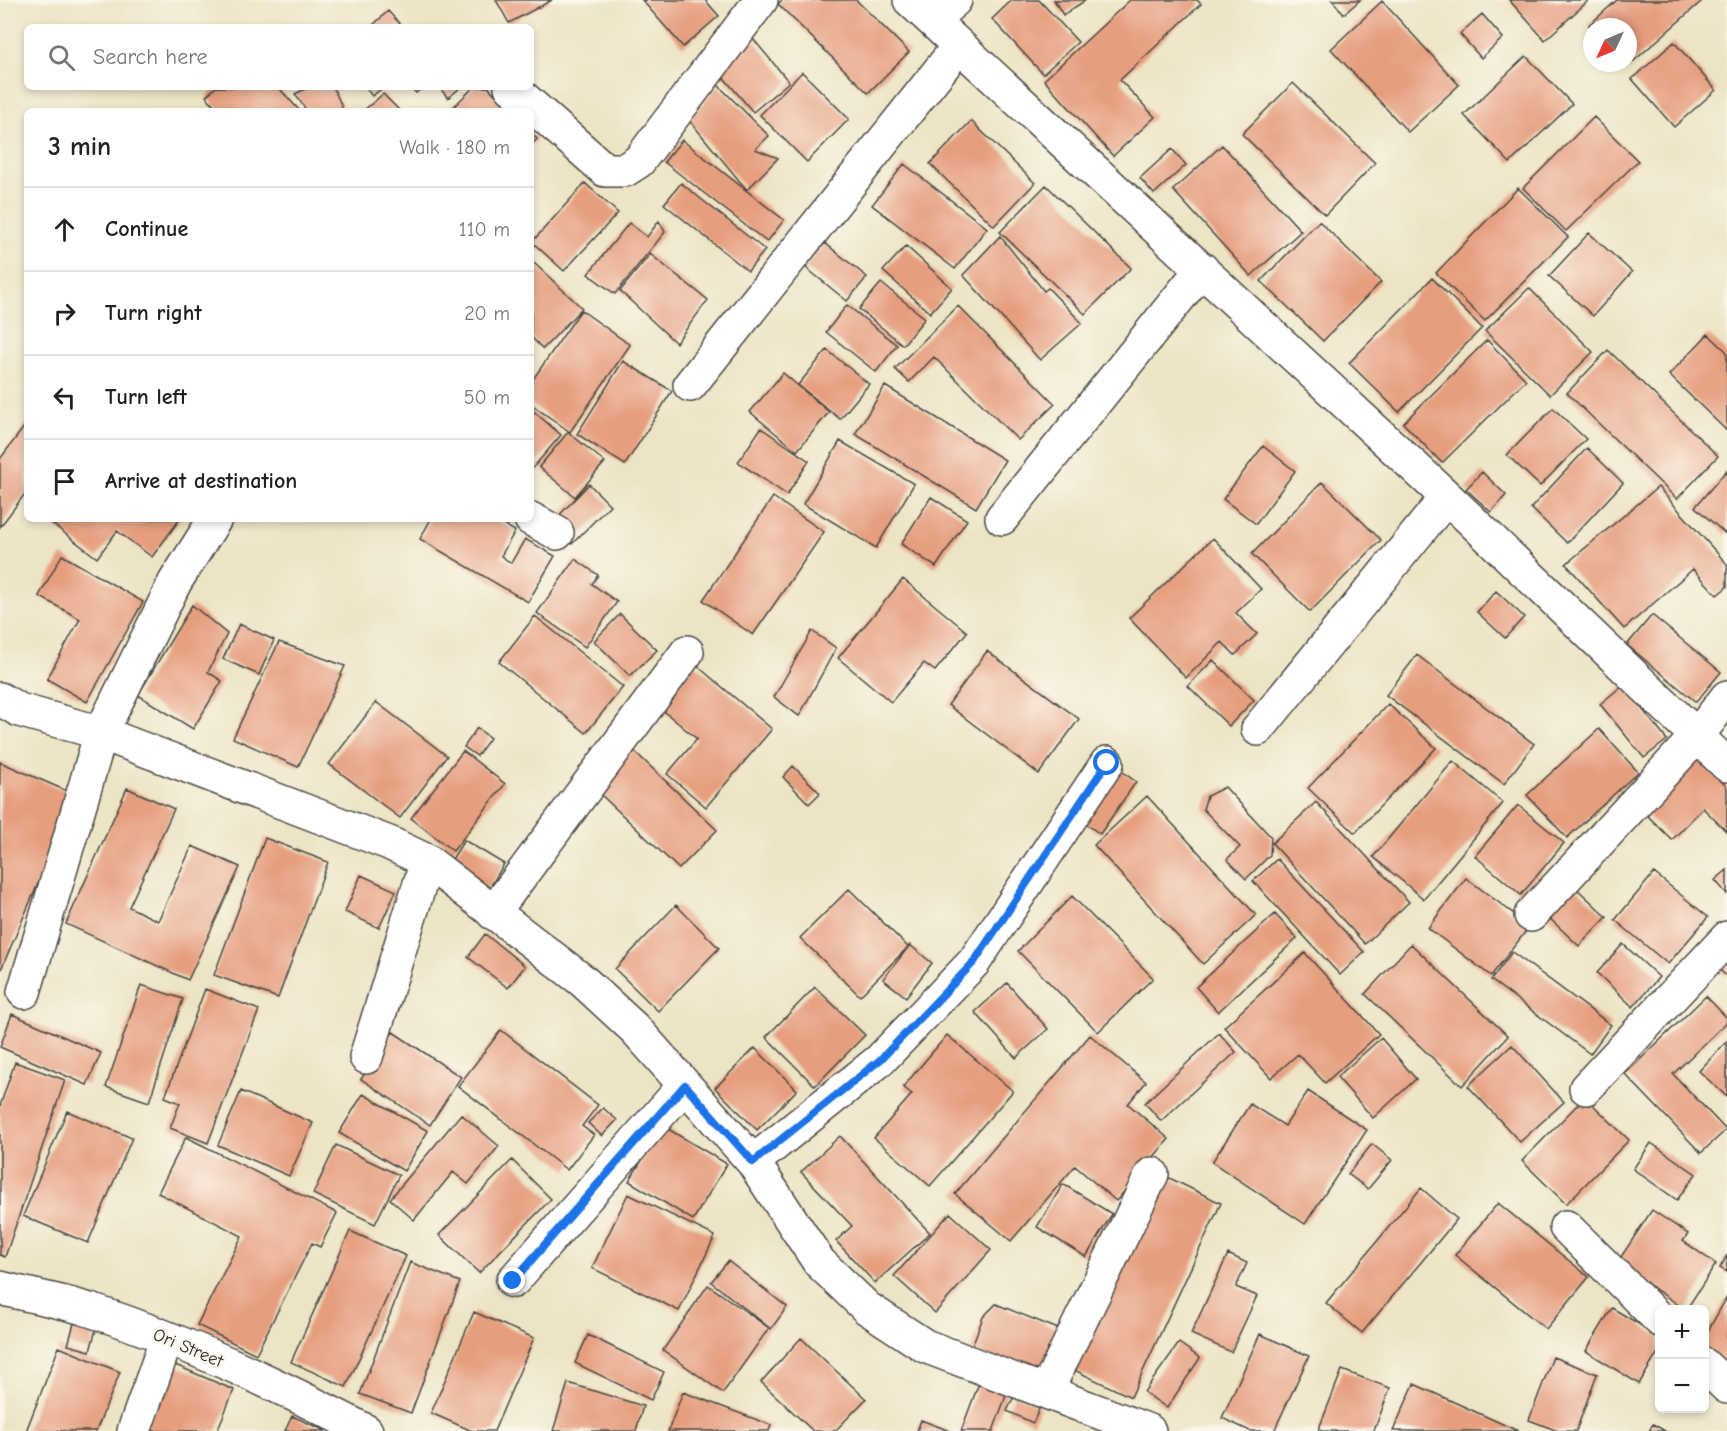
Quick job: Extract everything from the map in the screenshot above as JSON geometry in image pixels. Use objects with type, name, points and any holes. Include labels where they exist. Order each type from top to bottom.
[{"type":"street","points":[[515,90],[605,170],[625,170],[639,160],[761,0]]},
{"type":"street","points":[[932,7],[959,45],[1447,497],[1727,765]]},
{"type":"street","points":[[690,385],[959,45]]},
{"type":"street","points":[[1002,518],[1202,269]]},
{"type":"street","points":[[1258,729],[1447,497]]},
{"type":"street","points":[[24,992],[101,733],[175,582],[213,522]]},
{"type":"street","points":[[493,913],[687,652]]},
{"type":"street","points":[[1531,915],[1697,736],[1727,697]]},
{"type":"street","points":[[0,699],[19,710],[101,733],[389,843],[427,861],[583,981],[636,1030],[753,1162],[819,1262],[867,1308],[925,1346],[1149,1431]]},
{"type":"street","points":[[753,1162],[880,1060],[974,962],[1107,763]]},
{"type":"street","points":[[366,1057],[427,861]]},
{"type":"street","points":[[1586,1088],[1727,938]]},
{"type":"street","points":[[513,1281],[685,1085]]},
{"type":"street","points":[[1046,1392],[1152,1174]]},
{"type":"street","points":[[1566,1227],[1655,1316]]},
{"type":"street","name":"Ori Street","points":[[0,1288],[91,1310],[167,1338],[292,1393],[366,1431]]},
{"type":"street","points":[[134,1431],[167,1338]]},
{"type":"street","points":[[1709,1370],[1727,1387]]},
{"type":"building","points":[[496,0],[552,0],[509,23]]},
{"type":"building","points":[[642,0],[705,0],[719,16],[683,47]]},
{"type":"building","points":[[782,0],[856,0],[909,52],[868,93],[778,4]]},
{"type":"building","points":[[1012,0],[1039,0],[1078,42],[1043,74],[992,19]]},
{"type":"building","points":[[1054,0],[1086,0],[1063,15]]},
{"type":"building","points":[[1130,0],[1197,0],[1201,4],[1120,80],[1155,117],[1113,156],[1044,80]]},
{"type":"building","points":[[1332,0],[1360,0],[1344,14]]},
{"type":"building","points":[[1509,0],[1586,0],[1588,1],[1545,40]]},
{"type":"building","points":[[1617,0],[1703,0],[1637,58],[1637,18],[1597,18]]},
{"type":"building","points":[[1382,1],[1459,85],[1408,132],[1331,49]]},
{"type":"building","points":[[388,11],[400,24],[374,24]]},
{"type":"building","points":[[1482,14],[1503,38],[1481,58],[1460,34]]},
{"type":"building","points":[[749,34],[789,82],[753,112],[713,65]]},
{"type":"building","points":[[1674,42],[1716,90],[1674,127],[1632,79]]},
{"type":"building","points":[[1526,56],[1572,104],[1510,163],[1464,115]]},
{"type":"building","points":[[802,72],[849,119],[807,162],[760,115]]},
{"type":"building","points":[[1293,83],[1375,163],[1325,215],[1242,134]]},
{"type":"building","points":[[718,85],[769,136],[755,149],[778,158],[747,190],[689,120]]},
{"type":"building","points":[[213,90],[281,90],[297,108],[216,108],[206,96]]},
{"type":"building","points":[[303,90],[334,90],[343,108],[305,108],[295,94]]},
{"type":"building","points":[[367,90],[380,90],[372,96]]},
{"type":"building","points":[[441,90],[457,90],[448,98]]},
{"type":"building","points":[[471,90],[491,90],[508,108],[452,108]]},
{"type":"building","points":[[383,94],[397,108],[367,108]]},
{"type":"building","points":[[1594,117],[1638,161],[1566,231],[1523,188]]},
{"type":"building","points":[[971,121],[1035,183],[994,226],[930,164]]},
{"type":"building","points":[[682,140],[784,220],[767,242],[664,162]]},
{"type":"building","points":[[1222,145],[1301,231],[1251,276],[1173,190]]},
{"type":"building","points":[[1172,149],[1186,165],[1154,194],[1140,178]]},
{"type":"building","points":[[904,164],[987,228],[955,269],[872,205]]},
{"type":"building","points":[[585,183],[618,213],[564,271],[534,244],[534,240]]},
{"type":"building","points":[[681,183],[765,250],[748,271],[664,204]]},
{"type":"building","points":[[1046,185],[1131,268],[1085,314],[1000,232]]},
{"type":"building","points":[[1518,188],[1568,237],[1485,321],[1436,273]]},
{"type":"building","points":[[659,221],[665,232],[615,294],[588,274],[629,223],[647,237]]},
{"type":"building","points":[[1319,221],[1381,282],[1323,341],[1261,281]]},
{"type":"building","points":[[1589,233],[1632,272],[1593,316],[1549,276]]},
{"type":"building","points":[[1000,236],[1044,291],[1048,288],[1082,323],[1040,360],[963,275]]},
{"type":"building","points":[[825,243],[867,277],[847,301],[805,267]]},
{"type":"building","points":[[906,246],[952,288],[930,313],[883,271]]},
{"type":"building","points":[[650,254],[708,300],[676,343],[620,291]]},
{"type":"building","points":[[534,263],[582,308],[543,349],[534,340]]},
{"type":"building","points":[[1432,278],[1482,328],[1399,412],[1349,363]]},
{"type":"building","points":[[881,283],[925,318],[903,345],[859,309]]},
{"type":"building","points":[[1529,288],[1593,352],[1550,395],[1485,331]]},
{"type":"building","points":[[847,305],[897,345],[876,372],[826,332]]},
{"type":"building","points":[[958,306],[1055,404],[1018,440],[934,357],[909,382],[895,369]]},
{"type":"building","points":[[581,310],[630,345],[570,432],[534,406],[534,378]]},
{"type":"building","points":[[1708,334],[1727,352],[1727,431],[1669,375]]},
{"type":"building","points":[[1487,340],[1526,380],[1442,463],[1403,423]]},
{"type":"building","points":[[827,350],[869,384],[840,419],[798,385]]},
{"type":"building","points":[[1608,350],[1718,456],[1677,499],[1567,393]]},
{"type":"building","points":[[623,361],[672,391],[625,465],[577,434]]},
{"type":"building","points":[[783,373],[829,412],[797,451],[750,412]]},
{"type":"building","points":[[885,386],[1005,460],[976,508],[855,434]]},
{"type":"building","points":[[1553,408],[1586,439],[1540,486],[1507,455]]},
{"type":"building","points":[[534,412],[561,435],[534,466]]},
{"type":"building","points":[[24,427],[24,495],[0,527],[0,459]]},
{"type":"building","points":[[761,428],[809,461],[787,495],[738,462]]},
{"type":"building","points":[[568,432],[605,462],[575,497],[539,467]]},
{"type":"building","points":[[840,441],[914,484],[876,548],[803,504]]},
{"type":"building","points":[[1263,446],[1295,471],[1256,524],[1223,499]]},
{"type":"building","points":[[1587,448],[1623,483],[1567,543],[1531,508]]},
{"type":"building","points":[[1727,470],[1727,535],[1695,507]]},
{"type":"building","points":[[1482,472],[1506,495],[1491,512],[1466,489]]},
{"type":"building","points":[[1322,482],[1381,540],[1310,612],[1252,554]]},
{"type":"building","points":[[589,484],[610,505],[572,544],[551,524]]},
{"type":"building","points":[[1658,487],[1727,564],[1727,587],[1717,595],[1693,569],[1624,629],[1566,564]]},
{"type":"building","points":[[773,497],[824,532],[753,635],[703,600]]},
{"type":"building","points":[[931,497],[967,520],[936,567],[901,544]]},
{"type":"building","points":[[50,522],[178,522],[152,557],[117,531],[97,558]]},
{"type":"building","points":[[429,522],[499,522],[515,531],[501,556],[511,563],[525,539],[555,556],[528,602],[420,539]]},
{"type":"building","points":[[1213,538],[1261,589],[1236,613],[1257,634],[1235,655],[1222,642],[1186,678],[1129,618]]},
{"type":"building","points":[[62,555],[143,602],[87,702],[47,679],[80,619],[39,596]]},
{"type":"building","points":[[575,559],[598,575],[592,584],[617,602],[585,647],[537,613]]},
{"type":"building","points":[[903,579],[967,632],[935,671],[924,663],[891,702],[838,658]]},
{"type":"building","points":[[1496,591],[1524,617],[1505,638],[1477,612]]},
{"type":"building","points":[[192,605],[227,634],[208,672],[222,681],[193,729],[138,695]]},
{"type":"building","points":[[620,614],[657,650],[630,676],[594,641]]},
{"type":"building","points":[[1652,615],[1721,672],[1696,702],[1627,645]]},
{"type":"building","points":[[535,616],[623,687],[586,733],[499,662]]},
{"type":"building","points":[[239,624],[274,640],[259,675],[223,659]]},
{"type":"building","points":[[812,631],[836,648],[799,716],[774,697]]},
{"type":"building","points":[[279,642],[345,666],[298,767],[233,738]]},
{"type":"building","points":[[987,651],[1079,719],[1039,774],[948,705]]},
{"type":"building","points":[[1417,655],[1534,744],[1504,784],[1386,695]]},
{"type":"building","points":[[1213,660],[1254,700],[1229,726],[1188,686]]},
{"type":"building","points":[[695,664],[772,729],[706,807],[667,774],[697,739],[659,707]]},
{"type":"building","points":[[1623,685],[1667,740],[1644,758],[1600,704]]},
{"type":"building","points":[[376,702],[447,756],[400,818],[329,764]]},
{"type":"building","points":[[1388,704],[1436,748],[1355,833],[1308,788]]},
{"type":"building","points":[[477,728],[490,738],[477,756],[464,747]]},
{"type":"building","points":[[1599,729],[1638,772],[1567,838],[1527,795]]},
{"type":"building","points":[[632,749],[717,830],[679,869],[595,789]]},
{"type":"building","points":[[463,751],[505,784],[453,851],[411,818]]},
{"type":"building","points":[[1695,755],[1727,787],[1727,832],[1703,808],[1672,840],[1642,810]]},
{"type":"building","points":[[1453,761],[1503,803],[1424,899],[1373,857]]},
{"type":"building","points":[[0,762],[76,795],[0,972]]},
{"type":"building","points":[[793,766],[820,793],[809,804],[783,777]]},
{"type":"building","points":[[1115,766],[1136,782],[1100,834],[1078,818]]},
{"type":"building","points":[[1225,787],[1271,837],[1270,855],[1246,879],[1227,859],[1240,847],[1203,809],[1207,796]]},
{"type":"building","points":[[127,788],[174,809],[129,907],[158,921],[192,846],[240,867],[188,980],[66,924]]},
{"type":"building","points":[[1147,796],[1256,915],[1203,964],[1094,845]]},
{"type":"building","points":[[1316,802],[1409,902],[1365,944],[1272,843]]},
{"type":"building","points":[[1518,805],[1564,843],[1521,895],[1475,856]]},
{"type":"building","points":[[265,838],[328,862],[278,998],[214,975]]},
{"type":"building","points":[[464,840],[504,864],[489,889],[449,864]]},
{"type":"building","points":[[1277,859],[1364,952],[1340,975],[1253,881]]},
{"type":"building","points":[[1727,870],[1727,894],[1715,880]]},
{"type":"building","points":[[1654,873],[1708,917],[1668,964],[1615,920]]},
{"type":"building","points":[[361,875],[396,891],[379,928],[345,912]]},
{"type":"building","points":[[1466,878],[1530,926],[1491,976],[1428,928]]},
{"type":"building","points":[[1573,885],[1607,917],[1579,946],[1545,914]]},
{"type":"building","points":[[849,889],[908,947],[860,996],[800,938]]},
{"type":"building","points":[[1072,896],[1153,978],[1098,1032],[1018,951]]},
{"type":"building","points":[[676,905],[719,948],[658,1011],[615,969]]},
{"type":"building","points":[[1275,914],[1297,938],[1218,1012],[1196,987]]},
{"type":"building","points":[[485,934],[525,966],[508,988],[468,957]]},
{"type":"building","points":[[1411,944],[1508,1036],[1462,1086],[1365,994]]},
{"type":"building","points":[[1623,944],[1659,977],[1633,1007],[1597,973]]},
{"type":"building","points":[[910,945],[932,963],[906,997],[883,979]]},
{"type":"building","points":[[1512,952],[1611,1025],[1590,1054],[1491,980]]},
{"type":"building","points":[[1305,953],[1379,1034],[1325,1083],[1298,1054],[1271,1078],[1224,1027]]},
{"type":"building","points":[[1727,959],[1727,977],[1718,968]]},
{"type":"building","points":[[1007,983],[1048,1029],[1016,1058],[975,1012]]},
{"type":"building","points":[[141,985],[183,999],[149,1102],[106,1087]]},
{"type":"building","points":[[815,987],[865,1035],[815,1086],[766,1037]]},
{"type":"building","points":[[205,989],[259,1010],[208,1143],[170,1128],[180,1103],[165,1097]]},
{"type":"building","points":[[1706,996],[1727,1018],[1727,1022],[1673,1074],[1726,1130],[1701,1153],[1625,1074]]},
{"type":"building","points":[[12,1014],[101,1053],[87,1085],[0,1047]]},
{"type":"building","points":[[501,1030],[598,1105],[582,1126],[594,1135],[567,1170],[458,1086]]},
{"type":"building","points":[[393,1032],[461,1077],[430,1125],[361,1079]]},
{"type":"building","points":[[1219,1033],[1236,1052],[1161,1121],[1145,1103]]},
{"type":"building","points":[[947,1035],[1013,1091],[930,1186],[874,1138],[912,1094],[903,1087]]},
{"type":"building","points":[[1090,1035],[1146,1082],[1128,1104],[1169,1139],[1116,1201],[1075,1166],[1011,1241],[955,1194]]},
{"type":"building","points":[[1381,1038],[1416,1079],[1373,1118],[1337,1077]]},
{"type":"building","points":[[1727,1041],[1727,1097],[1699,1071]]},
{"type":"building","points":[[1512,1045],[1564,1102],[1520,1142],[1468,1086]]},
{"type":"building","points":[[755,1048],[797,1090],[757,1130],[715,1088]]},
{"type":"building","points":[[15,1062],[65,1080],[5,1257],[0,1255],[0,1106]]},
{"type":"building","points":[[241,1091],[313,1123],[289,1176],[218,1145]]},
{"type":"building","points":[[1308,1091],[1367,1130],[1305,1224],[1212,1162],[1250,1104],[1285,1126]]},
{"type":"building","points":[[363,1094],[428,1131],[404,1171],[339,1133]]},
{"type":"building","points":[[1585,1097],[1629,1140],[1566,1204],[1522,1161]]},
{"type":"building","points":[[603,1108],[617,1120],[602,1136],[588,1123]]},
{"type":"building","points":[[67,1111],[132,1138],[88,1243],[23,1216]]},
{"type":"building","points":[[461,1114],[499,1146],[468,1184],[453,1172],[414,1220],[390,1199]]},
{"type":"building","points":[[663,1126],[727,1164],[693,1220],[629,1181]]},
{"type":"building","points":[[840,1136],[930,1233],[875,1283],[836,1241],[852,1226],[801,1172]]},
{"type":"building","points":[[186,1137],[337,1213],[320,1247],[312,1243],[256,1354],[197,1325],[242,1236],[158,1193]]},
{"type":"building","points":[[1651,1143],[1696,1174],[1677,1200],[1633,1169]]},
{"type":"building","points":[[1372,1144],[1392,1160],[1368,1189],[1348,1174]]},
{"type":"building","points":[[336,1145],[399,1175],[375,1224],[313,1194]]},
{"type":"building","points":[[512,1160],[551,1199],[479,1273],[439,1235]]},
{"type":"building","points":[[1161,1174],[1221,1203],[1131,1397],[1072,1369]]},
{"type":"building","points":[[1063,1184],[1112,1214],[1086,1257],[1037,1227]]},
{"type":"building","points":[[1421,1188],[1457,1219],[1362,1333],[1326,1303]]},
{"type":"building","points":[[628,1194],[715,1236],[679,1311],[592,1268]]},
{"type":"building","points":[[1498,1203],[1589,1277],[1546,1329],[1455,1255]]},
{"type":"building","points":[[1652,1210],[1688,1234],[1683,1241],[1716,1264],[1689,1305],[1679,1305],[1617,1263]]},
{"type":"building","points":[[950,1213],[991,1250],[935,1313],[894,1276]]},
{"type":"building","points":[[350,1231],[406,1256],[346,1387],[291,1362]]},
{"type":"building","points":[[1228,1254],[1247,1263],[1236,1287],[1257,1296],[1231,1352],[1191,1334]]},
{"type":"building","points":[[1727,1255],[1727,1272],[1720,1268]]},
{"type":"building","points":[[728,1261],[787,1307],[771,1329],[711,1282]]},
{"type":"building","points":[[410,1262],[460,1282],[411,1413],[360,1394]]},
{"type":"building","points":[[708,1285],[769,1328],[723,1393],[663,1350]]},
{"type":"building","points":[[1727,1297],[1727,1369],[1709,1360],[1709,1329]]},
{"type":"building","points":[[996,1304],[1063,1331],[1044,1380],[970,1351],[983,1317]]},
{"type":"building","points":[[1612,1308],[1655,1334],[1655,1358],[1639,1384],[1586,1351]]},
{"type":"building","points":[[474,1312],[534,1338],[494,1431],[472,1431],[431,1413]]},
{"type":"building","points":[[76,1316],[98,1322],[90,1351],[68,1345]]},
{"type":"building","points":[[1260,1334],[1309,1356],[1274,1431],[1250,1431],[1222,1418]]},
{"type":"building","points":[[588,1335],[664,1372],[651,1400],[575,1363]]},
{"type":"building","points":[[801,1338],[866,1399],[835,1431],[813,1431],[761,1382]]},
{"type":"building","points":[[1179,1343],[1200,1358],[1167,1408],[1144,1392]]},
{"type":"building","points":[[59,1347],[120,1372],[96,1431],[26,1431]]},
{"type":"building","points":[[1553,1357],[1597,1374],[1576,1431],[1558,1431],[1529,1420]]},
{"type":"building","points":[[173,1364],[234,1390],[217,1431],[145,1431]]},
{"type":"building","points":[[1342,1370],[1390,1388],[1374,1431],[1318,1431]]},
{"type":"building","points":[[568,1383],[643,1406],[636,1431],[553,1431]]},
{"type":"building","points":[[979,1383],[1007,1393],[993,1431],[961,1431]]},
{"type":"building","points":[[1414,1384],[1518,1431],[1393,1431]]},
{"type":"building","points":[[683,1392],[771,1425],[769,1431],[668,1431]]},
{"type":"building","points":[[1015,1394],[1040,1407],[1033,1423],[1007,1411]]},
{"type":"building","points":[[292,1416],[326,1431],[285,1431]]},
{"type":"building","points":[[921,1420],[950,1431],[917,1431]]},
{"type":"building","points":[[1653,1424],[1665,1431],[1649,1431]]},
{"type":"route","points":[[513,1281],[685,1085],[753,1162],[880,1060],[974,962],[1107,763]]}]
